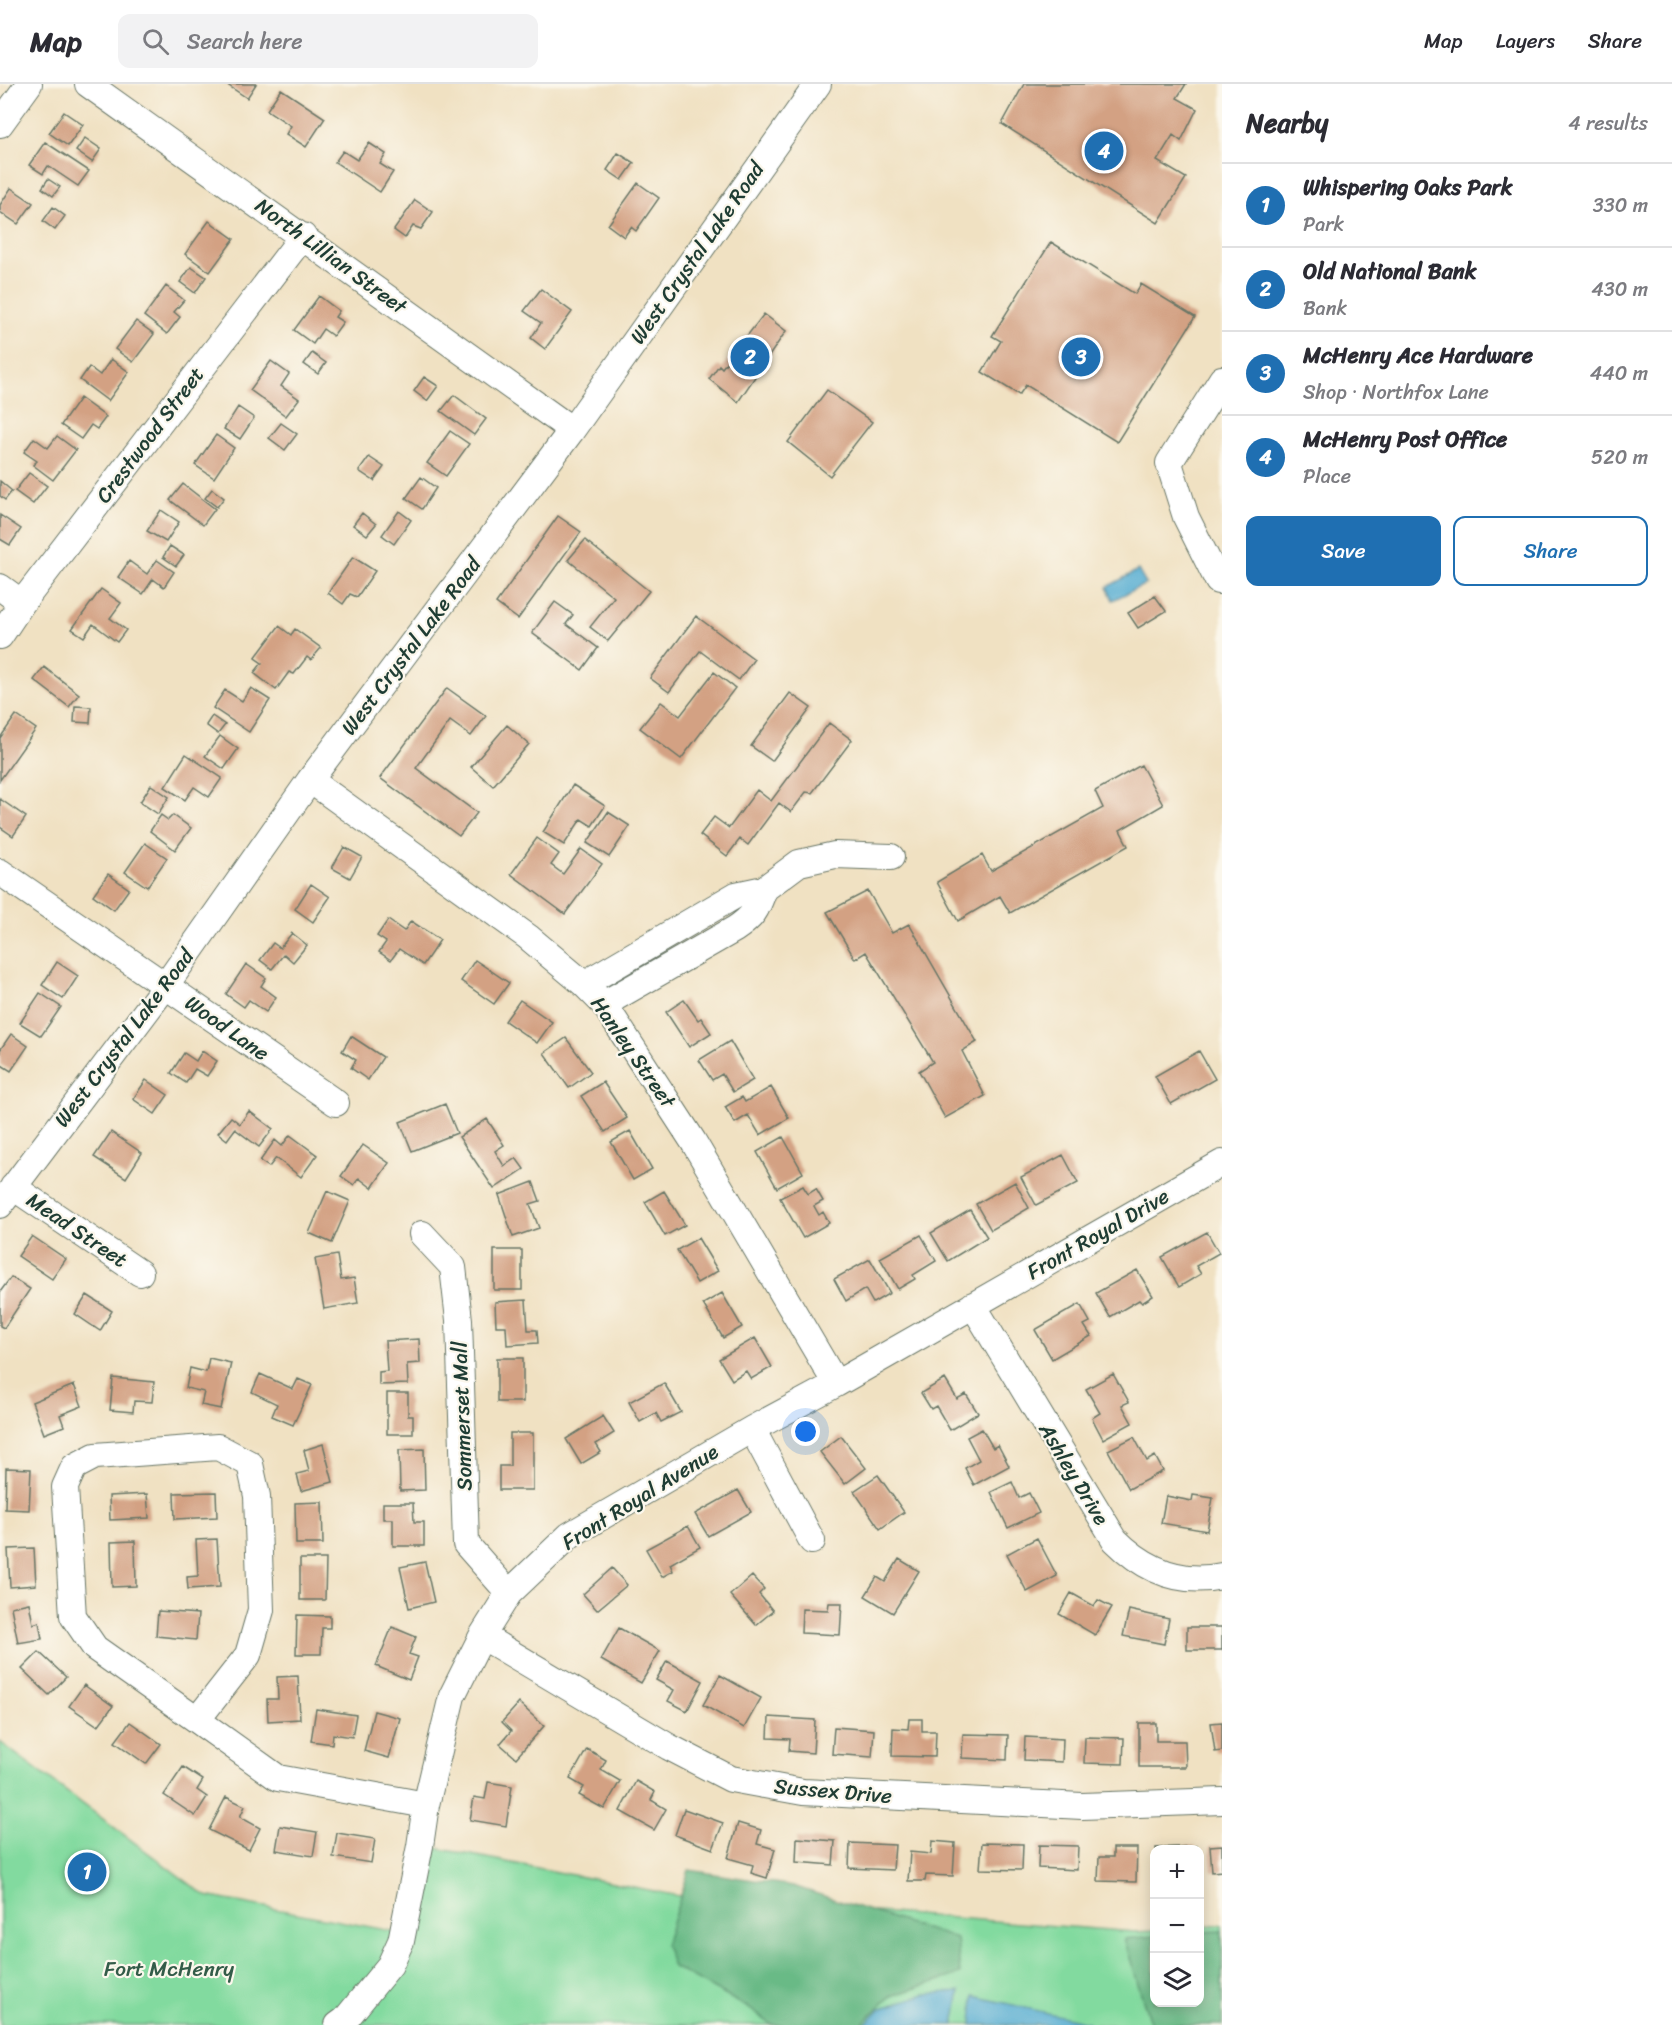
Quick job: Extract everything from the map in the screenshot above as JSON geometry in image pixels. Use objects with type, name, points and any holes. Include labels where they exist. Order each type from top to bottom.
[{"type":"street","points":[[0,124],[29,84]]},
{"type":"street","name":"North Lillian Street","points":[[88,84],[572,430]]},
{"type":"street","name":"West Crystal Lake Road","points":[[7,1196],[166,985],[310,780],[572,430],[818,84]]},
{"type":"street","name":"Crestwood Street","points":[[0,636],[22,603],[303,236]]},
{"type":"street","points":[[1218,581],[1186,517],[1169,463],[1222,379]]},
{"type":"street","points":[[0,587],[22,603]]},
{"type":"street","name":"Hanley Street","points":[[310,780],[528,938],[584,984],[604,1004],[693,1141],[836,1384]]},
{"type":"street","points":[[584,984],[736,895],[764,889],[799,862],[835,855],[891,857]]},
{"type":"street","name":"Wood Lane","points":[[0,872],[336,1103]]},
{"type":"street","points":[[604,1004],[749,919],[757,909],[764,889]]},
{"type":"street","name":"Front Royal Drive","points":[[973,1305],[1222,1163]]},
{"type":"street","name":"Mead Street","points":[[7,1196],[140,1273]]},
{"type":"street","name":"Sommerset Mall","points":[[422,1234],[453,1267],[459,1320],[466,1544],[509,1593]]},
{"type":"street","name":"Front Royal Avenue","points":[[338,2025],[345,2020],[390,1965],[401,1941],[426,1805],[452,1696],[482,1636],[509,1593],[570,1535],[752,1429],[836,1384],[973,1305]]},
{"type":"street","name":"Ashley Drive","points":[[973,1305],[1116,1540],[1141,1562],[1167,1575],[1194,1580],[1222,1576]]},
{"type":"street","points":[[752,1429],[812,1541]]},
{"type":"street","points":[[197,1720],[248,1655],[261,1610],[257,1496],[250,1464],[218,1447],[95,1456],[74,1467],[65,1486],[73,1616],[95,1648],[278,1778],[426,1805]]},
{"type":"street","name":"Sussex Drive","points":[[482,1636],[669,1747],[731,1779],[803,1792],[1082,1806],[1222,1801]]},
{"type":"green space","name":"Fort McHenry","points":[[0,1742],[206,1896],[418,1936],[436,1848],[684,1897],[1135,1932],[1150,1931],[1150,2007],[1204,2007],[1204,1927],[1222,1925],[1222,2025],[0,2025]]},
{"type":"green space","points":[[689,1870],[793,1886],[957,1939],[960,1974],[891,1996],[860,2025],[772,2025],[747,2007],[673,1967],[665,1945]]},
{"type":"green space","points":[[1222,1931],[1222,2025],[1151,2025],[1124,1939],[1150,1936],[1150,2007],[1204,2007],[1204,1932]]},
{"type":"water","points":[[1138,570],[1146,584],[1113,600],[1107,587]]},
{"type":"water","points":[[960,1991],[954,2025],[864,2025],[880,2009],[925,1994]]},
{"type":"water","points":[[974,1996],[1087,2022],[1091,2025],[972,2025]]},
{"type":"building","points":[[226,84],[256,84],[247,98]]},
{"type":"building","points":[[1024,84],[1186,84],[1177,98],[1197,109],[1181,141],[1173,135],[1157,161],[1186,178],[1158,223],[1002,124]]},
{"type":"building","points":[[281,89],[325,118],[306,147],[286,134],[291,126],[267,110]]},
{"type":"building","points":[[64,112],[83,125],[68,146],[49,133]]},
{"type":"building","points":[[85,138],[101,149],[92,162],[76,151]]},
{"type":"building","points":[[45,142],[89,171],[78,186],[48,166],[43,174],[29,165]]},
{"type":"building","points":[[369,143],[386,154],[380,164],[393,172],[380,192],[335,162],[343,151],[357,160]]},
{"type":"building","points":[[618,153],[634,163],[622,180],[607,170]]},
{"type":"building","points":[[48,179],[60,187],[53,196],[42,188]]},
{"type":"building","points":[[638,183],[659,198],[636,231],[631,227],[624,237],[608,225]]},
{"type":"building","points":[[11,188],[33,203],[18,224],[0,212],[0,205]]},
{"type":"building","points":[[415,200],[433,212],[421,229],[413,226],[405,238],[394,230]]},
{"type":"building","points":[[53,207],[65,216],[55,230],[43,221]]},
{"type":"building","points":[[209,221],[234,239],[210,272],[185,254]]},
{"type":"building","points":[[1051,242],[1135,294],[1141,284],[1195,317],[1117,442],[1026,385],[1019,395],[982,372],[1001,341],[992,336]]},
{"type":"building","points":[[191,267],[206,277],[195,293],[180,282]]},
{"type":"building","points":[[166,286],[184,300],[174,312],[180,317],[167,334],[144,316]]},
{"type":"building","points":[[541,289],[572,312],[545,349],[531,338],[541,323],[524,311]]},
{"type":"building","points":[[319,296],[339,311],[335,317],[343,322],[333,336],[323,329],[313,344],[294,330]]},
{"type":"building","points":[[764,314],[786,331],[738,402],[709,379],[719,365],[722,368]]},
{"type":"building","points":[[136,321],[154,334],[133,362],[115,349]]},
{"type":"building","points":[[312,353],[326,363],[318,374],[304,364]]},
{"type":"building","points":[[111,359],[129,372],[108,401],[80,380],[89,367],[100,375]]},
{"type":"building","points":[[271,361],[289,374],[281,386],[299,399],[286,416],[250,390]]},
{"type":"building","points":[[424,377],[438,386],[427,401],[414,391]]},
{"type":"building","points":[[827,390],[872,422],[830,476],[788,442]]},
{"type":"building","points":[[454,395],[486,419],[474,435],[441,411]]},
{"type":"building","points":[[80,398],[106,417],[97,429],[91,425],[81,439],[61,425]]},
{"type":"building","points":[[238,407],[254,418],[240,439],[224,429]]},
{"type":"building","points":[[281,423],[297,434],[285,450],[269,438]]},
{"type":"building","points":[[450,431],[469,444],[446,476],[427,463]]},
{"type":"building","points":[[216,435],[234,448],[214,478],[195,465]]},
{"type":"building","points":[[57,436],[76,450],[53,480],[33,465],[37,461],[24,452],[34,438],[48,448]]},
{"type":"building","points":[[369,457],[384,467],[374,481],[359,471]]},
{"type":"building","points":[[29,473],[47,486],[33,504],[15,491]]},
{"type":"building","points":[[421,477],[436,488],[422,509],[406,498]]},
{"type":"building","points":[[0,481],[12,491],[5,500],[0,496]]},
{"type":"building","points":[[183,484],[215,509],[203,525],[170,500]]},
{"type":"building","points":[[212,489],[224,498],[217,507],[205,498]]},
{"type":"building","points":[[161,510],[179,522],[166,542],[147,531]]},
{"type":"building","points":[[399,511],[411,520],[394,544],[382,535]]},
{"type":"building","points":[[362,513],[376,524],[367,535],[353,525]]},
{"type":"building","points":[[0,515],[21,529],[10,545],[0,539]]},
{"type":"building","points":[[558,516],[581,532],[518,619],[496,603]]},
{"type":"building","points":[[585,540],[649,591],[608,641],[590,627],[614,597],[568,560]]},
{"type":"building","points":[[170,546],[184,555],[176,566],[163,557]]},
{"type":"building","points":[[353,557],[375,571],[357,597],[350,594],[343,604],[328,593]]},
{"type":"building","points":[[157,560],[174,572],[164,587],[153,579],[143,594],[118,577],[129,561],[147,574]]},
{"type":"building","points":[[101,589],[121,603],[110,618],[126,630],[117,642],[93,624],[84,637],[72,629]]},
{"type":"building","points":[[1155,596],[1166,611],[1138,628],[1128,613]]},
{"type":"building","points":[[555,602],[573,615],[566,624],[598,648],[582,670],[532,633]]},
{"type":"building","points":[[696,616],[754,659],[739,680],[700,651],[669,692],[650,678]]},
{"type":"building","points":[[279,626],[291,635],[295,629],[321,648],[311,660],[307,657],[294,674],[289,672],[276,690],[254,673],[262,663],[255,658]]},
{"type":"building","points":[[44,667],[79,694],[69,707],[34,680]]},
{"type":"building","points":[[714,672],[735,688],[681,759],[640,728],[661,702],[680,716]]},
{"type":"building","points":[[251,688],[270,700],[249,732],[213,708],[225,690],[242,701]]},
{"type":"building","points":[[447,688],[486,716],[471,736],[450,721],[416,768],[477,813],[459,836],[380,778]]},
{"type":"building","points":[[790,693],[811,708],[772,761],[751,746]]},
{"type":"building","points":[[75,706],[91,707],[90,723],[74,722]]},
{"type":"building","points":[[16,715],[36,729],[0,780],[0,738]]},
{"type":"building","points":[[212,716],[225,725],[218,734],[206,725]]},
{"type":"building","points":[[829,723],[852,740],[812,793],[806,792],[791,812],[779,803],[748,845],[740,839],[727,856],[700,835],[714,817],[729,828],[757,790],[771,801]]},
{"type":"building","points":[[507,725],[529,744],[493,786],[471,767]]},
{"type":"building","points":[[220,736],[238,749],[224,769],[205,756]]},
{"type":"building","points":[[186,754],[222,778],[209,797],[194,787],[185,800],[165,787]]},
{"type":"building","points":[[1141,765],[1163,805],[1120,830],[1128,846],[1010,913],[1000,896],[958,921],[937,882],[982,855],[991,871],[1103,808],[1095,791]]},
{"type":"building","points":[[151,785],[169,797],[158,814],[140,802]]},
{"type":"building","points":[[573,785],[605,806],[592,826],[581,819],[564,845],[543,832]]},
{"type":"building","points":[[0,799],[26,817],[13,836],[0,827]]},
{"type":"building","points":[[608,812],[630,826],[609,857],[587,843]]},
{"type":"building","points":[[161,815],[168,820],[173,815],[191,828],[175,850],[150,831]]},
{"type":"building","points":[[537,838],[559,854],[551,865],[563,874],[581,849],[602,864],[565,914],[511,874]]},
{"type":"building","points":[[145,843],[167,858],[147,887],[125,872]]},
{"type":"building","points":[[344,847],[362,857],[350,878],[332,868]]},
{"type":"building","points":[[108,874],[129,889],[114,910],[93,895]]},
{"type":"building","points":[[311,884],[330,897],[313,922],[295,909]]},
{"type":"building","points":[[868,891],[892,933],[909,924],[977,1042],[962,1051],[985,1096],[945,1118],[919,1071],[933,1062],[866,952],[855,959],[827,912]]},
{"type":"building","points":[[388,920],[404,931],[411,921],[440,940],[423,965],[399,949],[391,960],[379,952],[386,942],[377,936]]},
{"type":"building","points":[[292,933],[307,945],[293,962],[284,954],[272,969],[260,960],[273,943],[280,948]]},
{"type":"building","points":[[475,960],[509,983],[494,1004],[461,981]]},
{"type":"building","points":[[57,962],[78,976],[63,999],[42,985]]},
{"type":"building","points":[[246,964],[266,978],[261,986],[276,997],[266,1012],[249,1000],[244,1007],[226,994]]},
{"type":"building","points":[[40,993],[61,1007],[41,1036],[20,1023]]},
{"type":"building","points":[[520,1000],[552,1022],[537,1043],[505,1021]]},
{"type":"building","points":[[684,1000],[698,1020],[701,1018],[711,1033],[689,1047],[666,1012]]},
{"type":"building","points":[[11,1034],[28,1046],[11,1071],[0,1064],[0,1050]]},
{"type":"building","points":[[351,1036],[383,1057],[368,1080],[351,1068],[356,1060],[342,1051]]},
{"type":"building","points":[[566,1038],[591,1072],[569,1088],[544,1053]]},
{"type":"building","points":[[730,1041],[753,1080],[733,1092],[722,1074],[712,1080],[699,1060]]},
{"type":"building","points":[[202,1051],[217,1061],[207,1076],[195,1069],[186,1083],[171,1073],[184,1053],[196,1061]]},
{"type":"building","points":[[1199,1051],[1215,1079],[1171,1104],[1155,1076]]},
{"type":"building","points":[[146,1080],[168,1095],[155,1114],[133,1099]]},
{"type":"building","points":[[603,1082],[627,1118],[605,1132],[581,1096]]},
{"type":"building","points":[[771,1087],[789,1118],[760,1135],[748,1115],[735,1123],[725,1107],[742,1097],[745,1102]]},
{"type":"building","points":[[445,1104],[457,1133],[412,1151],[400,1122]]},
{"type":"building","points":[[249,1111],[273,1129],[259,1147],[235,1129],[227,1140],[218,1133],[231,1117],[240,1124]]},
{"type":"building","points":[[487,1119],[504,1145],[495,1151],[504,1166],[516,1158],[524,1169],[494,1189],[459,1137]]},
{"type":"building","points":[[630,1131],[652,1169],[633,1180],[611,1142]]},
{"type":"building","points":[[111,1132],[142,1153],[126,1178],[94,1157]]},
{"type":"building","points":[[290,1135],[317,1155],[301,1177],[276,1158],[269,1167],[260,1161],[275,1140],[282,1146]]},
{"type":"building","points":[[783,1137],[803,1173],[777,1188],[757,1152]]},
{"type":"building","points":[[363,1145],[389,1163],[372,1188],[359,1178],[354,1185],[341,1176]]},
{"type":"building","points":[[1063,1155],[1078,1183],[1036,1205],[1021,1177]]},
{"type":"building","points":[[533,1182],[540,1201],[530,1204],[539,1228],[513,1237],[499,1195]]},
{"type":"building","points":[[1015,1182],[1029,1208],[991,1230],[976,1204]]},
{"type":"building","points":[[803,1186],[808,1194],[816,1189],[823,1201],[814,1206],[819,1215],[823,1212],[829,1223],[803,1238],[780,1198]]},
{"type":"building","points":[[327,1191],[350,1201],[332,1243],[309,1233]]},
{"type":"building","points":[[664,1191],[685,1225],[665,1236],[645,1202]]},
{"type":"building","points":[[970,1210],[987,1237],[948,1261],[931,1233]]},
{"type":"building","points":[[1207,1232],[1219,1253],[1196,1266],[1201,1274],[1179,1287],[1162,1257]]},
{"type":"building","points":[[921,1235],[936,1261],[913,1275],[915,1279],[898,1289],[880,1258]]},
{"type":"building","points":[[32,1236],[66,1259],[52,1279],[18,1256]]},
{"type":"building","points":[[698,1238],[718,1271],[697,1283],[677,1250]]},
{"type":"building","points":[[494,1250],[522,1250],[522,1290],[494,1290]]},
{"type":"building","points":[[337,1255],[341,1280],[354,1278],[358,1303],[324,1309],[315,1259]]},
{"type":"building","points":[[870,1259],[890,1293],[873,1303],[865,1289],[846,1301],[834,1279]]},
{"type":"building","points":[[1137,1270],[1153,1296],[1142,1303],[1139,1300],[1110,1317],[1096,1293]]},
{"type":"building","points":[[11,1277],[30,1289],[4,1328],[0,1326],[0,1292]]},
{"type":"building","points":[[722,1293],[742,1327],[723,1338],[703,1304]]},
{"type":"building","points":[[87,1295],[112,1311],[100,1331],[75,1314]]},
{"type":"building","points":[[526,1300],[528,1330],[537,1330],[538,1343],[507,1345],[506,1326],[496,1326],[495,1302]]},
{"type":"building","points":[[1080,1304],[1090,1322],[1084,1325],[1091,1336],[1052,1359],[1035,1330]]},
{"type":"building","points":[[755,1338],[772,1367],[751,1379],[746,1371],[732,1380],[719,1359]]},
{"type":"building","points":[[419,1339],[420,1363],[407,1364],[408,1384],[379,1385],[379,1372],[387,1371],[385,1341]]},
{"type":"building","points":[[209,1358],[231,1363],[221,1409],[201,1405],[204,1392],[186,1388],[190,1368],[206,1372]]},
{"type":"building","points":[[497,1358],[523,1358],[523,1402],[497,1402]]},
{"type":"building","points":[[260,1374],[293,1389],[298,1379],[312,1385],[293,1425],[272,1416],[277,1404],[252,1392]]},
{"type":"building","points":[[1113,1374],[1129,1402],[1122,1405],[1132,1423],[1103,1439],[1092,1418],[1100,1413],[1086,1389]]},
{"type":"building","points":[[113,1378],[154,1382],[152,1402],[134,1401],[133,1412],[110,1410]]},
{"type":"building","points":[[945,1379],[957,1399],[966,1394],[978,1413],[950,1430],[936,1406],[931,1409],[921,1393]]},
{"type":"building","points":[[664,1383],[681,1412],[661,1422],[656,1413],[640,1422],[629,1402]]},
{"type":"building","points":[[74,1385],[82,1406],[60,1415],[64,1426],[44,1434],[32,1402]]},
{"type":"building","points":[[387,1393],[408,1393],[408,1416],[413,1416],[413,1434],[387,1434]]},
{"type":"building","points":[[603,1416],[614,1433],[596,1444],[601,1452],[581,1464],[566,1439]]},
{"type":"building","points":[[982,1429],[993,1448],[998,1445],[1009,1466],[974,1485],[965,1468],[979,1460],[967,1437]]},
{"type":"building","points":[[510,1433],[533,1433],[533,1490],[499,1490],[499,1466],[510,1466]]},
{"type":"building","points":[[841,1436],[866,1468],[845,1484],[820,1452]]},
{"type":"building","points":[[1134,1437],[1147,1461],[1155,1456],[1163,1471],[1129,1489],[1108,1450]]},
{"type":"building","points":[[323,1444],[333,1482],[301,1491],[297,1474],[309,1471],[304,1450]]},
{"type":"building","points":[[424,1449],[425,1490],[400,1491],[399,1450]]},
{"type":"building","points":[[6,1468],[31,1469],[29,1510],[5,1509]]},
{"type":"building","points":[[878,1475],[904,1512],[880,1529],[854,1491]]},
{"type":"building","points":[[1012,1482],[1019,1498],[1029,1493],[1039,1513],[1008,1528],[991,1492]]},
{"type":"building","points":[[738,1490],[751,1512],[708,1536],[695,1514]]},
{"type":"building","points":[[216,1492],[217,1517],[175,1519],[174,1493]]},
{"type":"building","points":[[147,1494],[149,1518],[110,1520],[109,1496]]},
{"type":"building","points":[[1193,1495],[1213,1498],[1207,1531],[1161,1523],[1166,1496],[1192,1501]]},
{"type":"building","points":[[322,1502],[323,1544],[296,1544],[295,1503]]},
{"type":"building","points":[[383,1503],[413,1503],[414,1522],[424,1522],[424,1546],[393,1546],[393,1519],[383,1519]]},
{"type":"building","points":[[688,1526],[700,1547],[670,1564],[673,1571],[662,1577],[646,1549]]},
{"type":"building","points":[[1037,1538],[1057,1576],[1027,1592],[1007,1554]]},
{"type":"building","points":[[217,1539],[220,1587],[188,1589],[187,1577],[198,1576],[196,1540]]},
{"type":"building","points":[[135,1541],[136,1586],[112,1587],[111,1542]]},
{"type":"building","points":[[34,1548],[36,1585],[10,1587],[8,1549]]},
{"type":"building","points":[[300,1559],[326,1559],[325,1600],[300,1600]]},
{"type":"building","points":[[899,1559],[919,1571],[893,1613],[865,1596],[877,1577],[885,1582]]},
{"type":"building","points":[[425,1562],[434,1602],[409,1608],[400,1567]]},
{"type":"building","points":[[612,1568],[627,1585],[597,1610],[583,1594]]},
{"type":"building","points":[[752,1576],[764,1589],[759,1594],[773,1611],[756,1625],[730,1595]]},
{"type":"building","points":[[1071,1593],[1094,1606],[1098,1600],[1112,1607],[1095,1635],[1059,1614]]},
{"type":"building","points":[[29,1603],[33,1624],[39,1622],[42,1639],[18,1643],[11,1607]]},
{"type":"building","points":[[829,1603],[842,1603],[840,1635],[801,1633],[802,1609],[828,1610]]},
{"type":"building","points":[[1129,1610],[1169,1619],[1164,1644],[1123,1636]]},
{"type":"building","points":[[158,1611],[198,1614],[196,1640],[156,1636]]},
{"type":"building","points":[[297,1615],[330,1616],[330,1628],[322,1628],[321,1654],[296,1654]]},
{"type":"building","points":[[392,1627],[416,1637],[409,1654],[418,1657],[409,1680],[376,1666]]},
{"type":"building","points":[[1187,1627],[1222,1627],[1222,1650],[1187,1650]]},
{"type":"building","points":[[619,1628],[660,1651],[641,1683],[601,1660]]},
{"type":"building","points":[[39,1652],[66,1677],[49,1695],[22,1669]]},
{"type":"building","points":[[667,1661],[703,1681],[687,1711],[668,1701],[674,1690],[656,1680]]},
{"type":"building","points":[[720,1675],[761,1698],[744,1728],[703,1705]]},
{"type":"building","points":[[298,1676],[300,1719],[268,1721],[267,1699],[278,1699],[277,1677]]},
{"type":"building","points":[[84,1685],[113,1706],[98,1726],[69,1706]]},
{"type":"building","points":[[519,1703],[544,1726],[516,1758],[500,1744],[511,1731],[502,1722]]},
{"type":"building","points":[[316,1709],[356,1715],[352,1737],[333,1734],[332,1744],[311,1741]]},
{"type":"building","points":[[374,1711],[400,1718],[389,1758],[364,1751]]},
{"type":"building","points":[[769,1717],[815,1720],[813,1753],[789,1751],[790,1739],[768,1738]]},
{"type":"building","points":[[909,1719],[922,1719],[922,1731],[936,1731],[935,1757],[892,1756],[893,1728],[908,1729]]},
{"type":"building","points":[[130,1722],[161,1744],[146,1764],[115,1742]]},
{"type":"building","points":[[1222,1722],[1222,1751],[1215,1752],[1211,1723]]},
{"type":"building","points":[[1139,1723],[1156,1723],[1156,1741],[1185,1741],[1186,1767],[1139,1767]]},
{"type":"building","points":[[834,1727],[874,1730],[872,1757],[832,1754]]},
{"type":"building","points":[[963,1734],[1008,1735],[1007,1760],[962,1758]]},
{"type":"building","points":[[1025,1737],[1063,1739],[1062,1762],[1024,1760]]},
{"type":"building","points":[[1085,1737],[1124,1738],[1123,1764],[1084,1763]]},
{"type":"building","points":[[587,1749],[606,1760],[601,1770],[620,1781],[604,1809],[579,1795],[584,1787],[570,1779]]},
{"type":"building","points":[[183,1767],[203,1780],[197,1790],[207,1797],[195,1816],[164,1795]]},
{"type":"building","points":[[636,1781],[655,1792],[651,1800],[666,1809],[654,1830],[620,1811]]},
{"type":"building","points":[[488,1782],[512,1786],[506,1826],[470,1820],[474,1797],[485,1799]]},
{"type":"building","points":[[226,1797],[245,1806],[240,1817],[260,1828],[249,1850],[209,1830]]},
{"type":"building","points":[[684,1809],[723,1823],[713,1849],[675,1835]]},
{"type":"building","points":[[738,1823],[761,1830],[757,1844],[775,1849],[767,1878],[751,1873],[753,1865],[728,1858]]},
{"type":"building","points":[[280,1826],[317,1832],[313,1856],[276,1850]]},
{"type":"building","points":[[337,1833],[375,1839],[371,1863],[333,1857]]},
{"type":"building","points":[[797,1838],[835,1841],[833,1865],[796,1862]]},
{"type":"building","points":[[932,1841],[955,1843],[953,1876],[926,1875],[925,1881],[908,1881],[910,1852],[931,1854]]},
{"type":"building","points":[[850,1843],[895,1845],[893,1870],[849,1868]]},
{"type":"building","points":[[982,1843],[1023,1844],[1022,1870],[980,1869]]},
{"type":"building","points":[[1039,1845],[1078,1846],[1077,1870],[1038,1868]]},
{"type":"building","points":[[1222,1845],[1222,1871],[1212,1872],[1210,1846]]},
{"type":"building","points":[[1113,1848],[1137,1848],[1136,1882],[1098,1881],[1099,1857],[1113,1857]]},
{"type":"place","name":"McHenry Post Office","points":[[1104,151]]},
{"type":"place","name":"Old National Bank","points":[[750,357]]},
{"type":"place","name":"McHenry Ace Hardware","points":[[1081,357]]},
{"type":"place","name":"Whispering Oaks Park","points":[[87,1872]]}]
